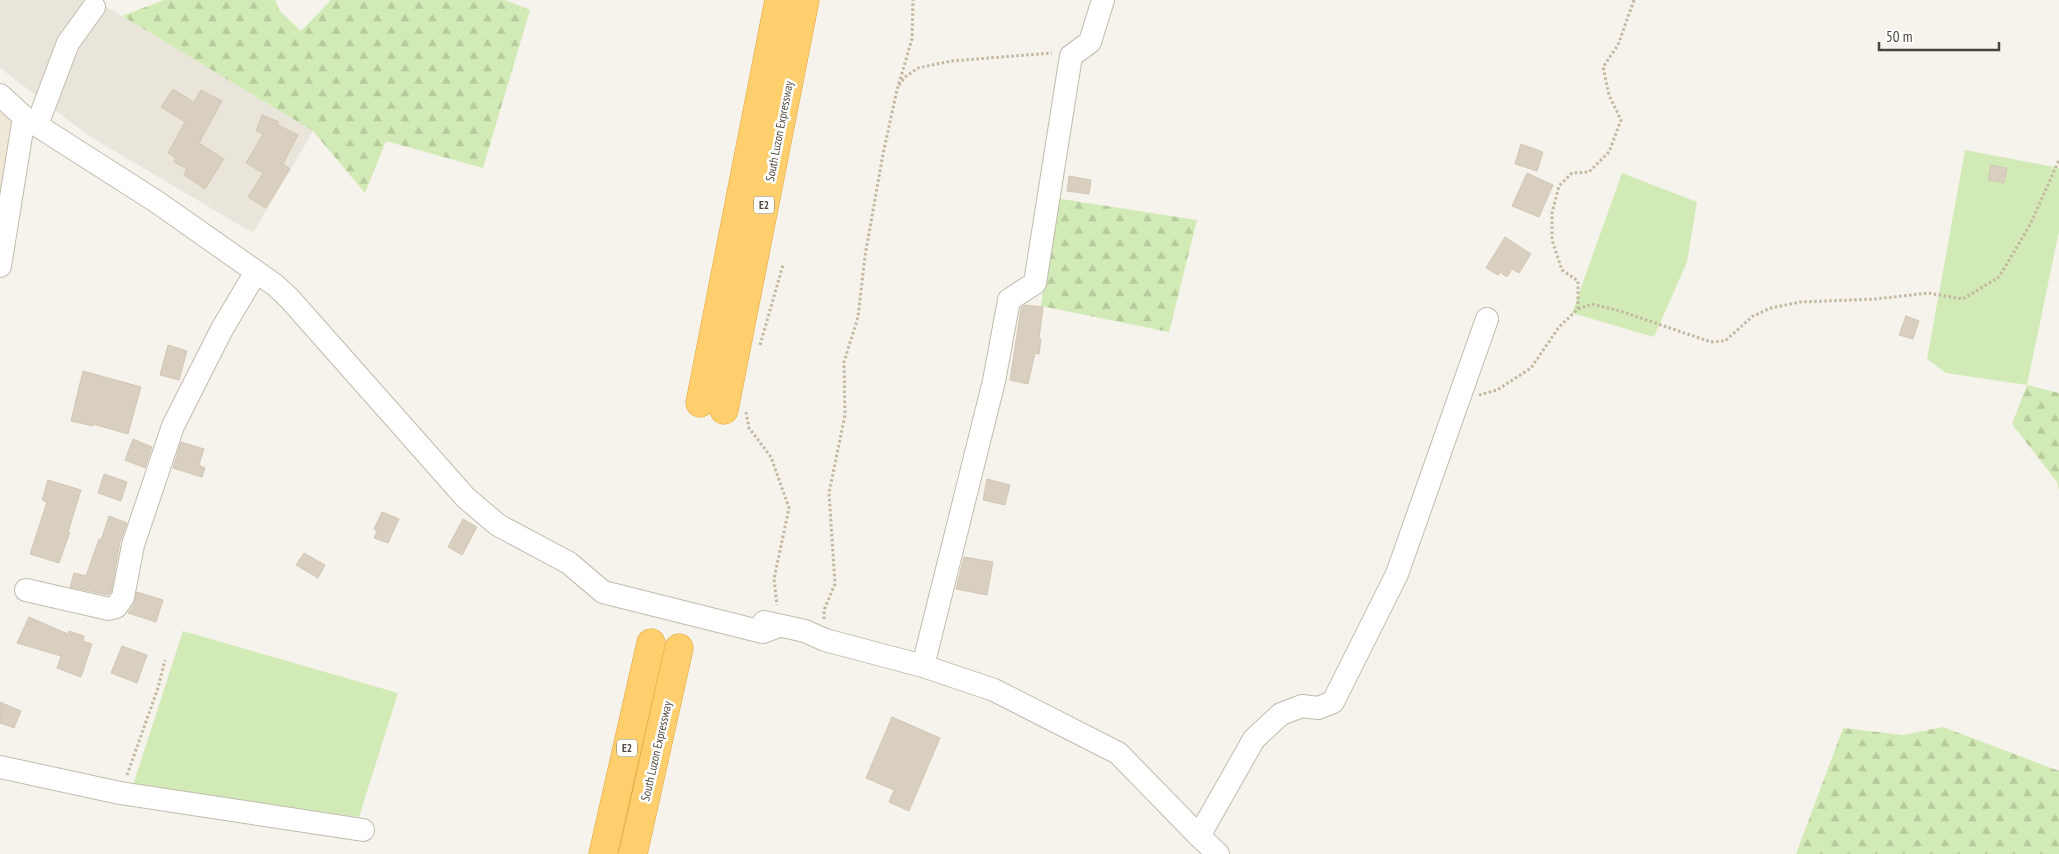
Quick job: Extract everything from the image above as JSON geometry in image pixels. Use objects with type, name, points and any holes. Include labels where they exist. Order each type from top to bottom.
[{"type":"highway","name":"South Luzon Expressway","points":[[723,407],[779,0]]},
{"type":"highway","name":"South Luzon Expressway","points":[[723,407],[805,0]]},
{"type":"highway","name":"E2","points":[[603,854],[651,643]]},
{"type":"highway","name":"South Luzon Expressway","points":[[633,854],[679,648]]},
{"type":"street","points":[[923,666],[994,381],[1009,300],[1035,283],[1071,56],[1090,42],[1103,0]]},
{"type":"street","points":[[0,266],[30,121],[68,43],[94,7]]},
{"type":"street","points":[[0,95],[30,121],[157,202],[256,272],[289,298],[466,498],[498,525],[569,563],[603,592],[762,632],[779,626]]},
{"type":"street","points":[[26,590],[109,609],[116,607],[123,597],[133,545],[173,426],[222,329],[256,272]]},
{"type":"street","points":[[1198,836],[1254,739],[1281,714],[1302,706],[1318,708],[1333,702],[1396,574],[1487,319]]},
{"type":"street","points":[[737,614],[805,631],[825,640],[923,666],[994,690],[1118,753],[1198,836],[1218,854]]},
{"type":"street","points":[[0,767],[120,793],[363,830]]},
{"type":"path","points":[[825,640],[824,610],[835,584],[829,493],[845,415],[844,362],[858,317],[865,256],[883,154],[897,90],[912,40],[913,0]]},
{"type":"path","points":[[1578,309],[1578,281],[1562,270],[1552,240],[1552,213],[1559,186],[1572,173],[1589,172],[1610,152],[1621,120],[1609,95],[1603,67],[1618,45],[1634,0]]},
{"type":"path","points":[[897,90],[904,77],[918,68],[950,61],[1059,52],[1069,49],[1077,51]]},
{"type":"path","points":[[1457,402],[1497,390],[1531,368],[1559,327],[1578,309],[1592,304],[1711,342],[1724,341],[1753,316],[1771,308],[1800,302],[1876,300],[1928,293],[1963,300],[1999,277],[2030,225],[2059,160]]},
{"type":"path","points":[[760,347],[783,265]]},
{"type":"path","points":[[723,407],[749,428],[771,457],[789,508],[774,579],[779,626]]},
{"type":"path","points":[[120,793],[158,688],[165,660]]},
{"type":"shaded area","points":[[0,0],[95,0],[313,131],[253,233],[89,136],[0,68]]},
{"type":"shaded area","points":[[0,107],[16,120],[0,226]]},
{"type":"green space","points":[[164,0],[275,0],[280,11],[301,31],[331,0],[505,0],[530,10],[483,168],[386,141],[365,193],[313,131],[122,16]]},
{"type":"green space","points":[[1965,150],[2059,168],[2059,231],[2027,385],[1946,373],[1927,359]]},
{"type":"green space","points":[[1622,173],[1697,202],[1687,262],[1654,337],[1572,313]]},
{"type":"green space","points":[[1055,198],[1197,220],[1169,332],[1041,306]]},
{"type":"green space","points":[[2027,385],[2059,393],[2059,491],[2057,482],[2012,424]]},
{"type":"green space","points":[[183,631],[398,693],[359,817],[133,785]]},
{"type":"green space","points":[[1943,727],[2059,771],[2059,854],[1796,854],[1843,728],[1903,735]]},
{"type":"building","points":[[173,89],[194,102],[201,90],[222,101],[199,143],[224,159],[205,189],[184,175],[187,169],[174,162],[176,158],[168,153],[185,122],[161,107]]},
{"type":"building","points":[[262,115],[279,122],[278,125],[298,135],[283,164],[290,169],[266,208],[248,197],[263,173],[246,163],[263,134],[256,131]]},
{"type":"building","points":[[1521,144],[1543,152],[1537,171],[1515,164]]},
{"type":"building","points":[[1991,165],[2007,168],[2004,183],[1988,180]]},
{"type":"building","points":[[1527,173],[1553,185],[1539,217],[1512,206]]},
{"type":"building","points":[[1069,176],[1091,180],[1089,194],[1067,191]]},
{"type":"building","points":[[1505,237],[1531,254],[1519,273],[1512,269],[1507,277],[1500,272],[1498,275],[1486,268]]},
{"type":"building","points":[[1025,305],[1043,307],[1039,354],[1035,353],[1028,384],[1010,380],[1021,308]]},
{"type":"building","points":[[1906,316],[1919,321],[1913,339],[1899,335]]},
{"type":"building","points":[[168,345],[187,351],[179,380],[160,375]]},
{"type":"building","points":[[83,371],[141,387],[128,434],[93,424],[93,426],[71,421]]},
{"type":"building","points":[[133,439],[152,447],[145,468],[125,460]]},
{"type":"building","points":[[181,442],[204,449],[199,465],[205,468],[202,477],[173,468]]},
{"type":"building","points":[[104,474],[127,482],[121,501],[98,493]]},
{"type":"building","points":[[987,479],[1010,485],[1005,505],[983,500]]},
{"type":"building","points":[[48,480],[81,490],[68,532],[70,532],[59,563],[30,554],[47,502],[42,500]]},
{"type":"building","points":[[382,512],[399,519],[388,543],[374,538],[377,531],[374,529]]},
{"type":"building","points":[[109,516],[127,523],[120,542],[111,592],[108,595],[70,587],[74,573],[86,576]]},
{"type":"building","points":[[463,519],[477,527],[462,555],[448,547]]},
{"type":"building","points":[[304,553],[325,565],[318,578],[296,565]]},
{"type":"building","points":[[964,557],[993,562],[987,595],[956,589]]},
{"type":"building","points":[[137,592],[163,600],[156,622],[128,613],[134,604]]},
{"type":"building","points":[[29,617],[68,634],[69,631],[84,636],[83,641],[92,644],[81,677],[57,668],[61,656],[17,643]]},
{"type":"building","points":[[122,646],[147,655],[137,683],[111,673]]},
{"type":"building","points":[[0,702],[21,711],[14,728],[0,723]]},
{"type":"building","points":[[892,717],[940,738],[909,811],[889,802],[894,790],[866,778]]}]
